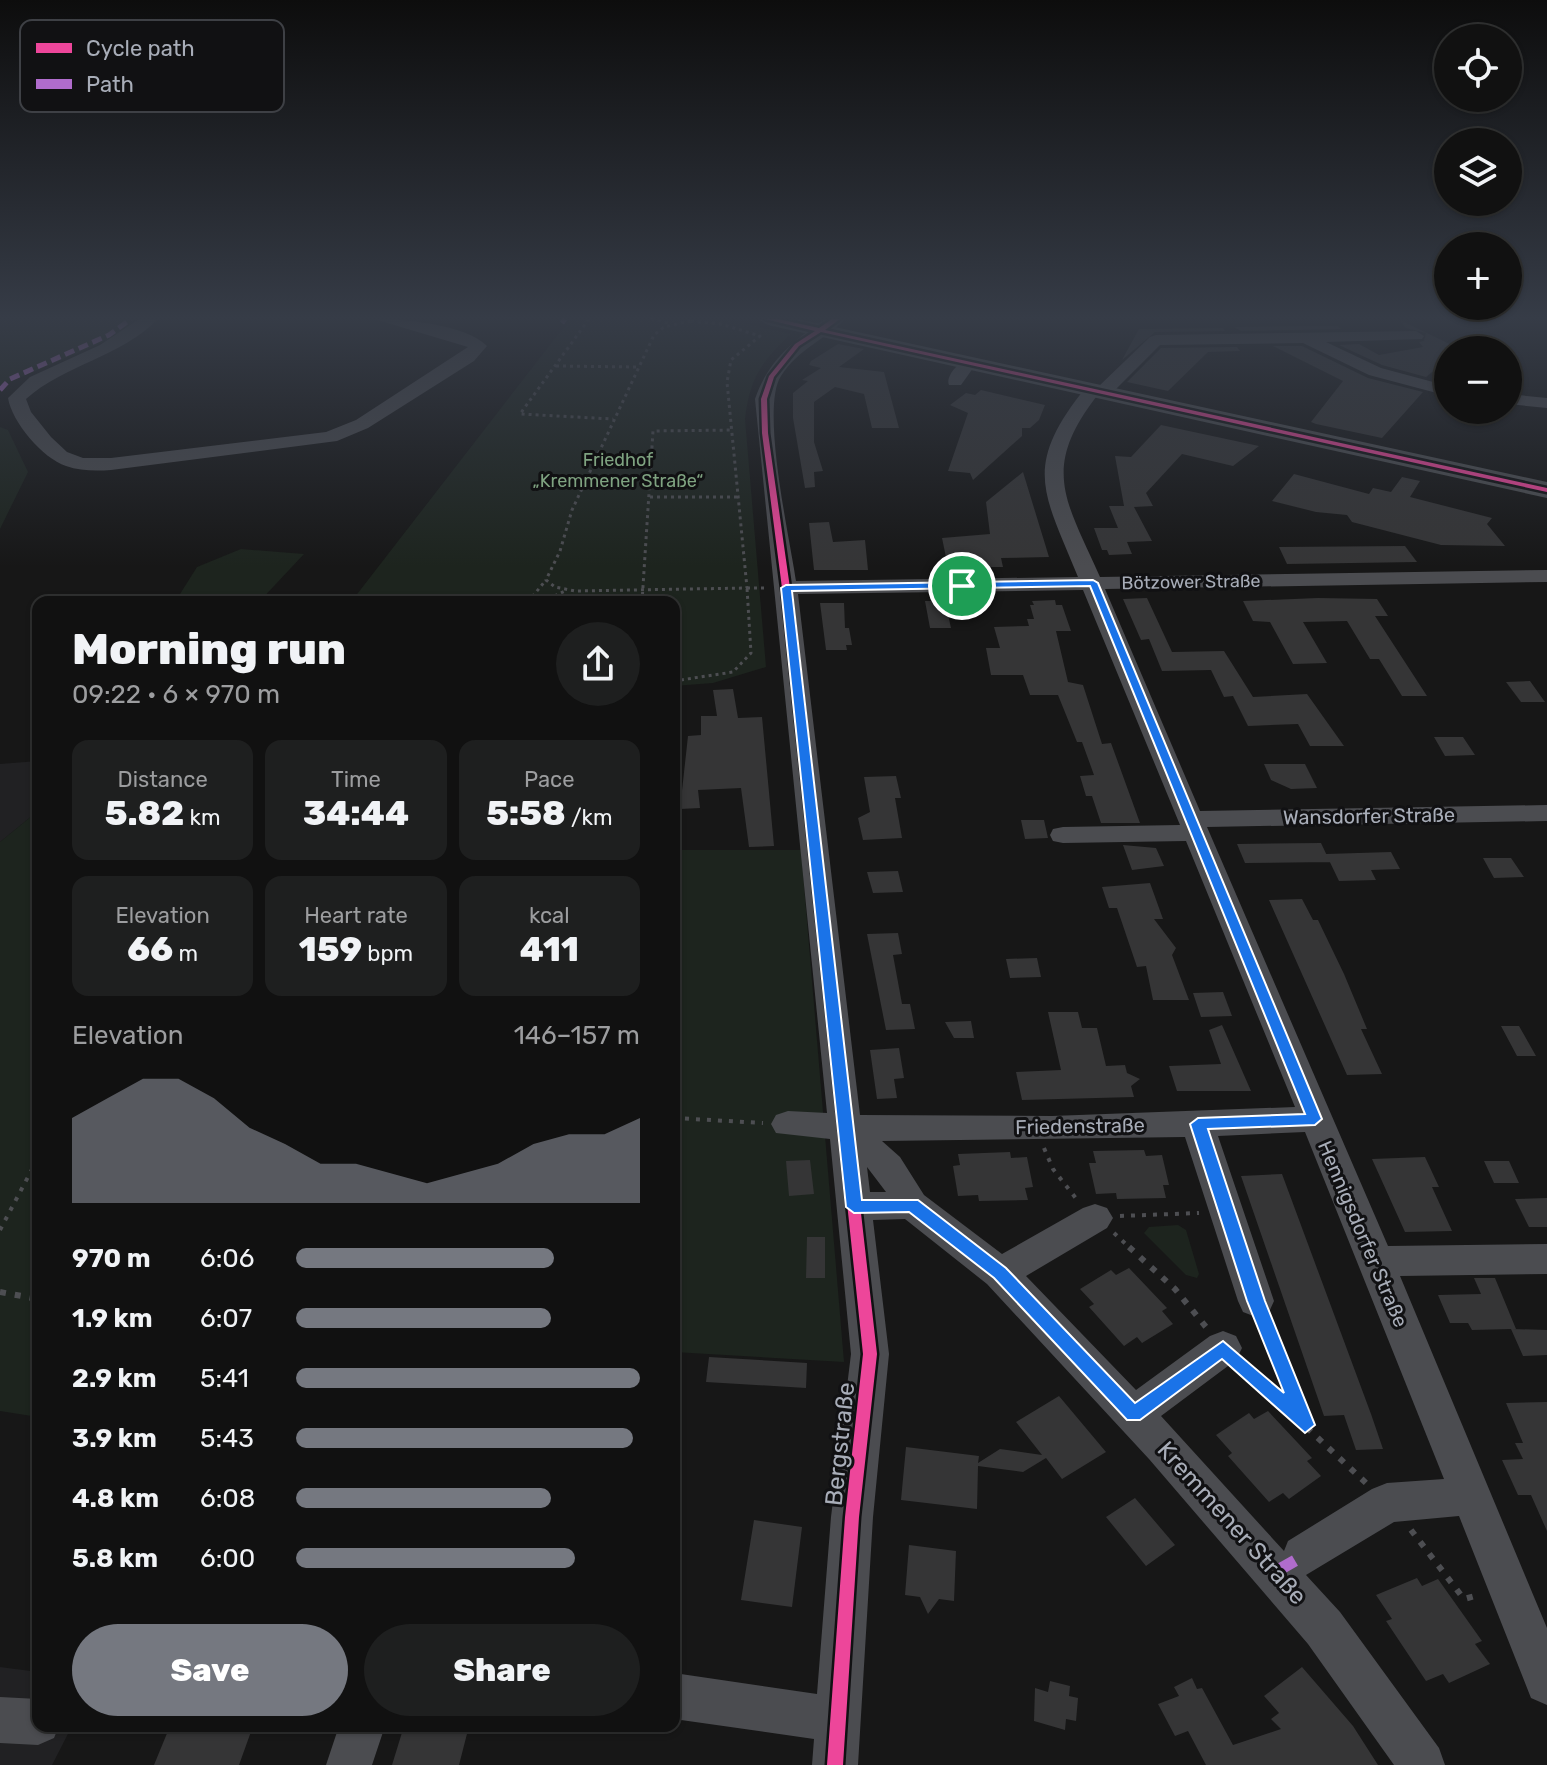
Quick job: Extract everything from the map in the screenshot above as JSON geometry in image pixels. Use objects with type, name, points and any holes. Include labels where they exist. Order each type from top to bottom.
[{"type":"main road","points":[[1140,401],[1547,490]]},
{"type":"street","points":[[17,401],[19,413],[62,458],[79,464],[111,464],[330,437],[362,424],[398,401]]},
{"type":"street","name":"Bergstraße","points":[[764,401],[765,433],[786,588],[870,1354],[852,1517],[835,1765]]},
{"type":"street","name":"Hennigsdorfer Straße","points":[[1087,401],[1069,419],[1055,444],[1052,474],[1055,496],[1376,1261],[1547,1682]]},
{"type":"street","name":"Bötzower Straße","points":[[786,588],[1547,576]]},
{"type":"street","name":"Wansdorfer Straße","points":[[1063,835],[1193,826],[1547,813]]},
{"type":"street","name":"Friedenstraße","points":[[788,1124],[845,1128],[1039,1127],[1315,1119]]},
{"type":"street","points":[[1198,1124],[1256,1301]]},
{"type":"street","name":"Kremmener Straße","points":[[845,1128],[888,1166],[912,1205],[1000,1273],[1134,1414],[1324,1628],[1422,1765]]},
{"type":"street","points":[[854,1207],[912,1205]]},
{"type":"street","points":[[1000,1273],[1095,1218]]},
{"type":"street","points":[[1376,1261],[1547,1259]]},
{"type":"street","points":[[1134,1414],[1223,1348]]},
{"type":"street","points":[[1303,1556],[1387,1503],[1471,1496]]},
{"type":"street","points":[[680,1697],[839,1720]]},
{"type":"street","points":[[0,1720],[32,1722]]},
{"type":"street","points":[[349,1765],[360,1732]]},
{"type":"path","points":[[529,401],[520,414],[614,419]]},
{"type":"path","points":[[533,596],[546,580],[563,542],[572,510],[623,401]]},
{"type":"path","points":[[680,680],[733,672],[748,660],[751,653],[743,526],[737,497],[728,401]]},
{"type":"path","points":[[642,596],[653,431],[733,430]]},
{"type":"path","points":[[650,497],[737,497]]},
{"type":"path","points":[[546,580],[567,590]]},
{"type":"path","points":[[554,596],[567,590],[786,588]]},
{"type":"path","points":[[680,1118],[788,1124]]},
{"type":"path","points":[[1039,1127],[1053,1169],[1095,1218],[1139,1253],[1175,1289],[1223,1348],[1387,1503],[1430,1552],[1464,1599],[1509,1589]]},
{"type":"path","points":[[0,1230],[32,1169]]},
{"type":"path","points":[[1095,1218],[1226,1211]]},
{"type":"path","points":[[0,1292],[32,1298]]},
{"type":"path","points":[[1256,1301],[1305,1425]]},
{"type":"shaded area","points":[[32,761],[32,816],[0,842],[0,764]]},
{"type":"shaded area","points":[[0,1667],[32,1671],[32,1732],[69,1732],[52,1765],[0,1765]]},
{"type":"green space","name":"Friedhof „Kremmener Straße“","points":[[506,401],[748,401],[745,419],[766,667],[713,683],[680,686],[680,596],[356,596]]},
{"type":"green space","points":[[0,427],[8,430],[28,472],[0,529]]},
{"type":"green space","points":[[241,549],[304,554],[265,596],[179,596],[197,567]]},
{"type":"green space","points":[[32,816],[32,1416],[0,1411],[0,842]]},
{"type":"green space","points":[[680,850],[801,850],[844,1362],[680,1352]]},
{"type":"green space","points":[[1178,1225],[1186,1230],[1199,1274],[1197,1278],[1186,1275],[1144,1233],[1149,1227]]},
{"type":"building","points":[[793,401],[815,401],[814,442],[823,471],[814,472],[815,487],[805,488]]},
{"type":"building","points":[[866,401],[892,401],[899,428],[872,428]]},
{"type":"building","points":[[955,401],[1029,401],[1045,405],[1039,420],[1030,428],[1022,428],[1022,436],[973,480],[970,473],[948,471],[968,413],[950,405]]},
{"type":"building","points":[[1327,401],[1415,401],[1382,438],[1311,422]]},
{"type":"building","points":[[1161,425],[1259,446],[1233,466],[1182,454],[1146,493],[1153,506],[1134,507],[1152,541],[1127,542],[1132,554],[1109,555],[1107,550],[1102,550],[1094,528],[1118,528],[1109,506],[1124,506],[1115,456],[1131,457]]},
{"type":"building","points":[[1023,472],[1049,557],[1001,558],[1003,567],[948,567],[942,538],[990,534],[986,502]]},
{"type":"building","points":[[1294,474],[1369,494],[1373,488],[1391,492],[1402,477],[1420,481],[1410,497],[1492,518],[1487,524],[1505,546],[1441,545],[1352,522],[1347,515],[1316,512],[1272,501]]},
{"type":"building","points":[[829,522],[833,542],[865,540],[868,570],[814,570],[809,523]]},
{"type":"building","points":[[1405,546],[1417,562],[1287,564],[1279,547]]},
{"type":"building","points":[[1147,598],[1172,652],[1224,651],[1253,697],[1307,694],[1344,746],[1310,746],[1298,724],[1248,726],[1233,696],[1224,697],[1211,670],[1162,671],[1149,639],[1141,640],[1123,599]]},
{"type":"building","points":[[1377,599],[1388,616],[1375,616],[1427,696],[1402,696],[1379,659],[1370,659],[1347,621],[1303,622],[1327,663],[1293,664],[1270,622],[1253,621],[1243,601]]},
{"type":"building","points":[[1055,600],[1056,605],[1062,605],[1071,631],[1056,631],[1068,682],[1083,685],[1102,744],[1111,743],[1140,823],[1101,823],[1092,796],[1086,796],[1080,776],[1094,775],[1082,742],[1077,742],[1058,695],[1030,695],[1023,675],[991,675],[986,648],[1000,648],[994,627],[1029,626],[1027,619],[1034,619],[1030,605],[1034,605],[1032,601]]},
{"type":"building","points":[[925,601],[945,601],[951,628],[930,628]]},
{"type":"building","points":[[820,603],[844,603],[845,628],[849,628],[852,645],[846,645],[847,650],[826,650]]},
{"type":"building","points":[[1530,681],[1545,702],[1521,702],[1506,682]]},
{"type":"building","points":[[733,689],[738,718],[762,717],[774,846],[749,847],[741,788],[698,790],[700,808],[680,809],[688,736],[701,735],[701,716],[717,716],[713,690]]},
{"type":"building","points":[[1434,737],[1463,737],[1475,755],[1445,756]]},
{"type":"building","points":[[1264,764],[1305,764],[1317,788],[1291,789],[1271,780]]},
{"type":"building","points":[[896,776],[901,798],[895,798],[902,838],[863,840],[858,818],[870,812],[864,777]]},
{"type":"building","points":[[1021,820],[1044,820],[1048,838],[1025,839]]},
{"type":"building","points":[[1321,843],[1330,862],[1245,863],[1237,844]]},
{"type":"building","points":[[1123,845],[1156,848],[1164,866],[1132,870]]},
{"type":"building","points":[[1391,852],[1400,869],[1371,870],[1376,880],[1339,881],[1326,854]]},
{"type":"building","points":[[1483,858],[1511,858],[1524,877],[1494,878]]},
{"type":"building","points":[[898,871],[903,892],[873,893],[867,872]]},
{"type":"building","points":[[1150,883],[1163,919],[1154,919],[1176,948],[1172,955],[1189,1000],[1153,1000],[1146,966],[1137,967],[1117,908],[1109,908],[1102,887]]},
{"type":"building","points":[[1302,899],[1313,920],[1318,920],[1344,974],[1367,1029],[1361,1029],[1382,1074],[1347,1075],[1269,900]]},
{"type":"building","points":[[898,933],[902,954],[893,955],[902,1004],[910,1004],[915,1029],[886,1030],[867,934]]},
{"type":"building","points":[[1037,958],[1041,977],[1010,978],[1006,959]]},
{"type":"building","points":[[1223,992],[1232,1016],[1201,1017],[1193,993]]},
{"type":"building","points":[[1048,1012],[1078,1012],[1082,1028],[1097,1028],[1106,1066],[1125,1065],[1127,1073],[1140,1079],[1131,1086],[1134,1097],[1022,1100],[1016,1072],[1061,1070]]},
{"type":"building","points":[[971,1021],[974,1038],[954,1038],[945,1022]]},
{"type":"building","points":[[1222,1025],[1251,1091],[1177,1091],[1169,1066],[1221,1064],[1209,1030]]},
{"type":"building","points":[[1501,1026],[1519,1026],[1536,1056],[1517,1056]]},
{"type":"building","points":[[899,1048],[904,1078],[894,1079],[897,1098],[877,1099],[870,1050]]},
{"type":"building","points":[[1144,1150],[1146,1156],[1162,1155],[1169,1185],[1163,1185],[1166,1198],[1117,1199],[1116,1193],[1096,1194],[1089,1163],[1096,1163],[1093,1151]]},
{"type":"building","points":[[1010,1152],[1011,1158],[1027,1157],[1033,1187],[1025,1188],[1028,1200],[979,1201],[978,1195],[958,1196],[953,1166],[960,1165],[958,1154]]},
{"type":"building","points":[[1425,1157],[1439,1187],[1432,1187],[1452,1231],[1405,1232],[1372,1159]]},
{"type":"building","points":[[810,1160],[814,1194],[789,1196],[786,1161]]},
{"type":"building","points":[[1484,1161],[1509,1161],[1519,1183],[1494,1183]]},
{"type":"building","points":[[1282,1174],[1383,1449],[1356,1450],[1344,1415],[1324,1416],[1241,1176]]},
{"type":"building","points":[[1547,1198],[1547,1227],[1529,1227],[1515,1199]]},
{"type":"building","points":[[807,1237],[825,1237],[825,1278],[806,1278]]},
{"type":"building","points":[[1129,1268],[1167,1308],[1162,1311],[1173,1324],[1142,1343],[1137,1337],[1124,1346],[1089,1307],[1094,1304],[1080,1289],[1111,1270],[1116,1275]]},
{"type":"building","points":[[1474,1278],[1495,1278],[1516,1329],[1512,1329],[1547,1330],[1547,1355],[1523,1356],[1511,1329],[1472,1330],[1468,1323],[1450,1323],[1438,1295],[1481,1294]]},
{"type":"building","points":[[709,1357],[807,1363],[806,1388],[706,1382]]},
{"type":"building","points":[[1059,1396],[1106,1452],[1062,1479],[1046,1458],[1023,1472],[978,1466],[977,1509],[901,1500],[906,1447],[979,1456],[978,1463],[1000,1449],[1042,1455],[1016,1422]]},
{"type":"building","points":[[1547,1402],[1547,1531],[1531,1495],[1518,1495],[1502,1460],[1523,1459],[1515,1443],[1523,1443],[1506,1403]]},
{"type":"building","points":[[1268,1411],[1312,1458],[1307,1461],[1321,1476],[1289,1499],[1283,1493],[1269,1502],[1228,1456],[1232,1453],[1216,1435],[1249,1413],[1254,1419]]},
{"type":"building","points":[[1135,1498],[1175,1545],[1146,1566],[1106,1517]]},
{"type":"building","points":[[754,1520],[802,1527],[792,1607],[741,1600]]},
{"type":"building","points":[[909,1545],[956,1551],[954,1601],[939,1599],[928,1614],[920,1597],[905,1595]]},
{"type":"building","points":[[1417,1578],[1422,1586],[1438,1579],[1482,1641],[1475,1644],[1490,1664],[1449,1683],[1443,1674],[1426,1681],[1386,1621],[1392,1619],[1376,1595]]},
{"type":"building","points":[[1302,1667],[1353,1726],[1378,1765],[1206,1765],[1188,1731],[1175,1736],[1158,1704],[1179,1696],[1174,1687],[1192,1678],[1197,1689],[1202,1688],[1233,1745],[1281,1729],[1271,1719],[1279,1713],[1264,1696]]},
{"type":"building","points":[[1050,1681],[1070,1686],[1069,1696],[1078,1698],[1076,1721],[1066,1719],[1065,1730],[1034,1721],[1035,1688],[1048,1692]]},
{"type":"building","points":[[168,1732],[251,1732],[239,1765],[154,1765]]},
{"type":"building","points":[[402,1732],[467,1732],[459,1765],[392,1765]]},
{"type":"marked path","points":[[1275,1572],[1303,1556]]},
{"type":"cycle path","points":[[764,401],[765,433],[786,588],[870,1354],[852,1517],[835,1765]]},
{"type":"cycle path","points":[[1143,401],[1547,490]]},
{"type":"route","points":[[1093,583],[1315,1119],[1198,1124],[1256,1301],[1305,1425],[1223,1348],[1134,1414],[1000,1273],[912,1205],[854,1207],[786,588],[962,586],[1093,583]]}]
